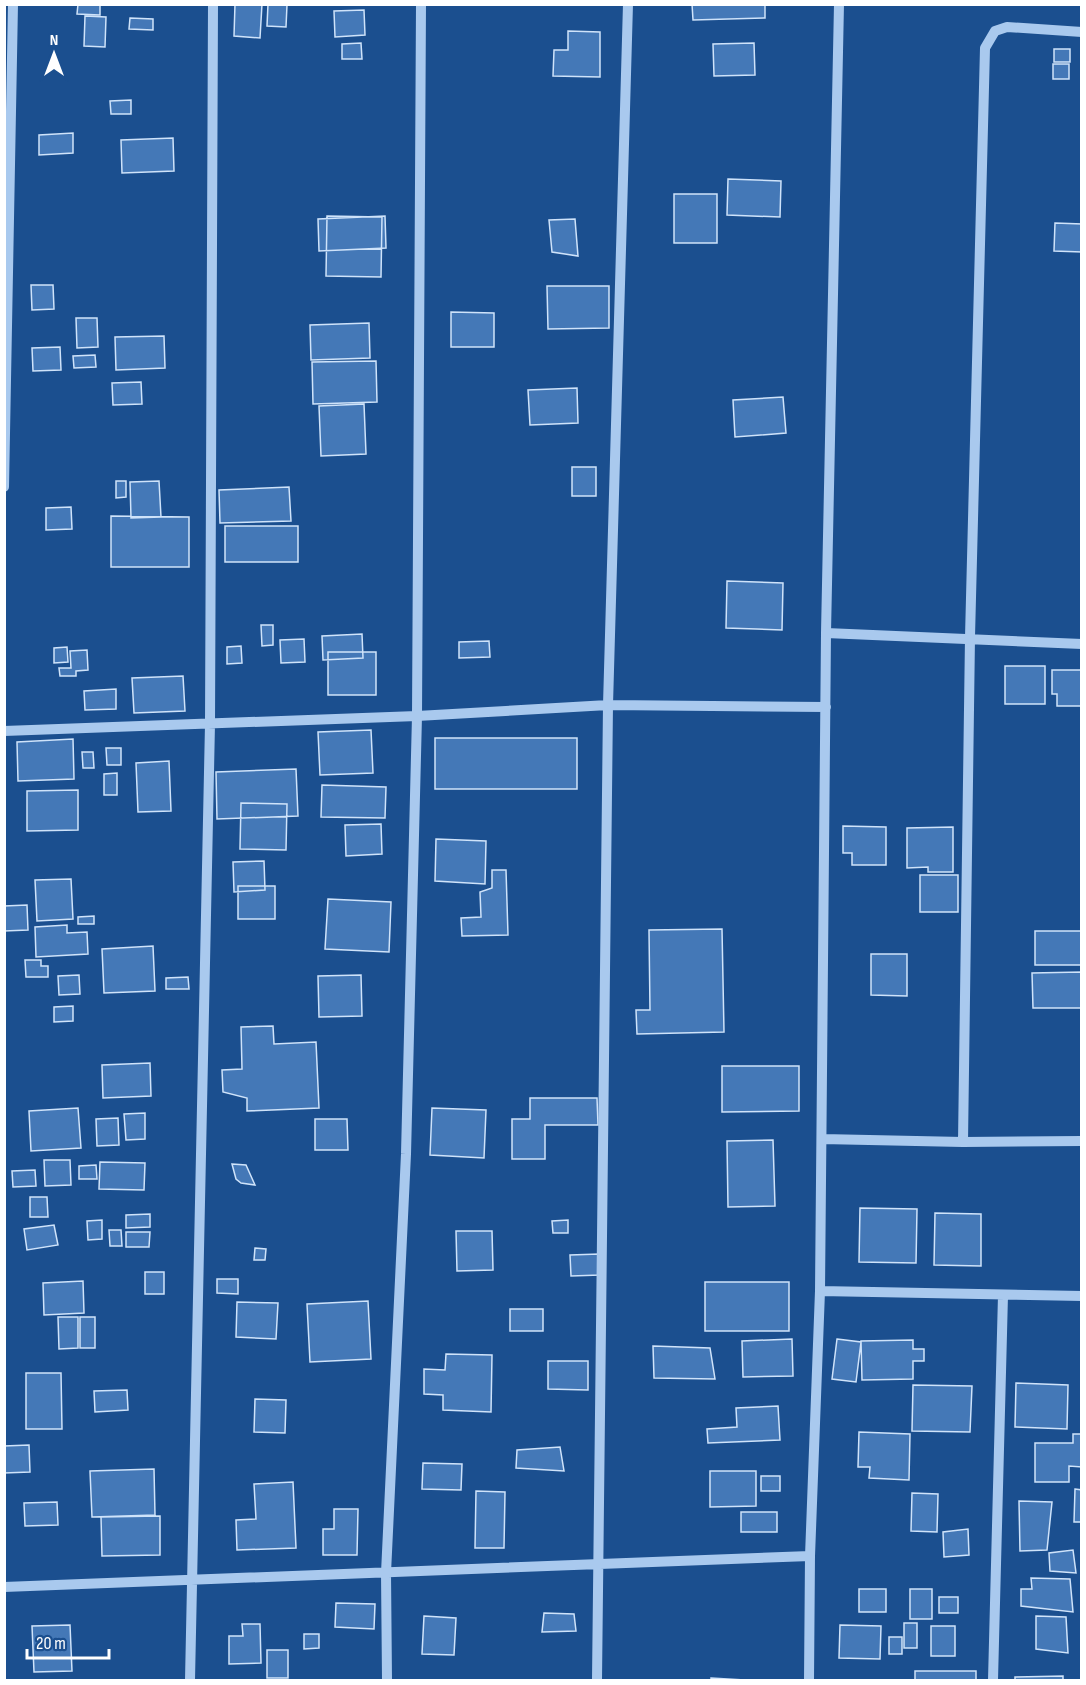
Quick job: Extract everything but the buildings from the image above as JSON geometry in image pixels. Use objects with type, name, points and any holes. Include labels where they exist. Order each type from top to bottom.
[{"type":"street","points":[[4,487],[13,4]]},
{"type":"street","points":[[190,1680],[210,724],[213,4]]},
{"type":"street","points":[[387,1680],[386,1573],[406,1154],[417,716],[421,4]]},
{"type":"street","points":[[597,1680],[608,705],[628,4]]},
{"type":"street","points":[[809,1680],[810,1556],[820,1291],[826,633],[839,4]]},
{"type":"street","points":[[963,1142],[970,638],[985,48],[995,31],[1007,27],[1082,32]]},
{"type":"street","points":[[826,633],[1082,644]]},
{"type":"street","points":[[4,731],[417,716],[608,705],[826,707]]},
{"type":"street","points":[[822,1139],[963,1142],[1082,1141]]},
{"type":"street","points":[[820,1291],[1082,1296]]},
{"type":"street","points":[[993,1680],[1003,1295]]},
{"type":"street","points":[[4,1587],[810,1556]]}]
